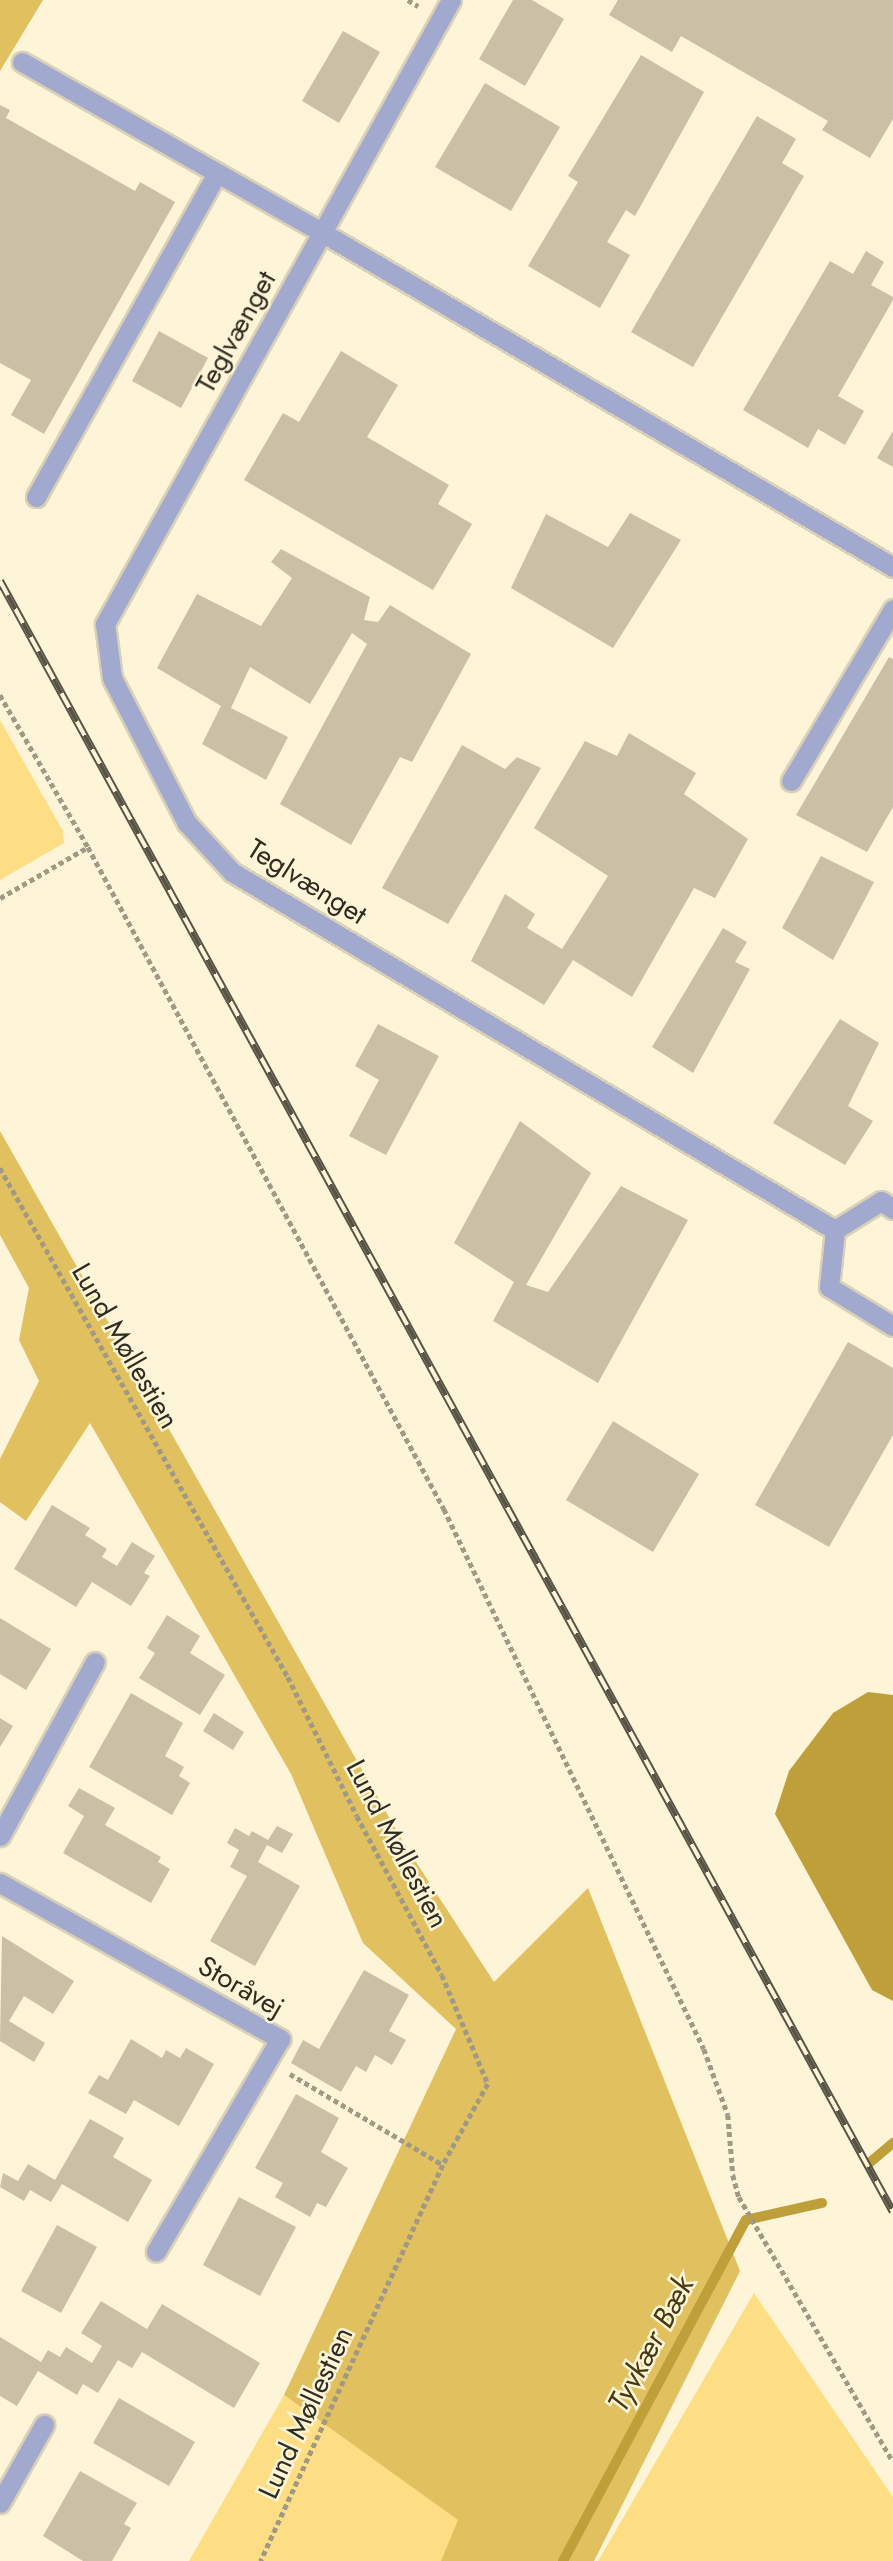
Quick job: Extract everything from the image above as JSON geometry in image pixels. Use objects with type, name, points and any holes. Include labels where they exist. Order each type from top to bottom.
[{"type":"street","name":"Teglvænget","points":[[451,0],[104,624],[112,678],[187,823],[232,872],[835,1230]]},
{"type":"street","points":[[22,62],[323,233],[893,567]]},
{"type":"street","points":[[36,497],[217,173]]},
{"type":"street","points":[[790,781],[893,609]]},
{"type":"street","points":[[893,1209],[881,1201],[835,1230],[829,1287],[893,1326]]},
{"type":"street","points":[[0,1836],[95,1662]]},
{"type":"street","name":"Storåvej","points":[[0,1883],[280,2039],[156,2251]]},
{"type":"street","points":[[0,2503],[44,2425]]},
{"type":"path","points":[[0,695],[88,847],[444,1509],[704,2049],[728,2115],[733,2175],[739,2197],[765,2247],[893,2462]]},
{"type":"path","points":[[0,898],[88,847]]},
{"type":"path","name":"Lund Møllestien","points":[[0,1168],[288,1677],[356,1816],[442,1975],[488,2084],[443,2165],[261,2561]]},
{"type":"path","points":[[266,2059],[443,2165]]},
{"type":"shaded area","points":[[0,0],[43,0],[0,71]]},
{"type":"shaded area","points":[[0,720],[63,831],[64,843],[0,880]]},
{"type":"shaded area","points":[[0,1131],[403,1842],[494,1982],[588,1888],[740,2271],[594,2561],[441,2561],[458,2520],[284,2395],[456,2029],[363,1943],[291,1774],[90,1423],[26,1521],[0,1502],[0,1459],[39,1381],[19,1340],[29,1288],[0,1235]]},
{"type":"shaded area","points":[[868,1692],[893,1695],[893,2001],[872,1990],[775,1814],[789,1771],[833,1713]]},
{"type":"shaded area","points":[[754,2293],[893,2497],[893,2561],[598,2561]]},
{"type":"shaded area","points":[[284,2395],[459,2520],[441,2561],[189,2561]]},
{"type":"building","points":[[513,0],[532,0],[564,19],[525,86],[479,59]]},
{"type":"building","points":[[618,0],[893,0],[893,119],[870,158],[822,130],[828,121],[681,36],[672,52],[609,15]]},
{"type":"building","points":[[343,31],[380,52],[339,123],[302,101]]},
{"type":"building","points":[[641,55],[704,92],[635,216],[626,210],[607,242],[630,255],[600,308],[528,266],[578,182],[568,176]]},
{"type":"building","points":[[485,83],[560,127],[511,211],[435,167]]},
{"type":"building","points":[[0,105],[10,110],[6,118],[135,191],[140,182],[175,202],[44,434],[11,415],[31,380],[0,363]]},
{"type":"building","points":[[757,116],[796,139],[782,163],[804,176],[693,367],[631,332]]},
{"type":"building","points":[[866,251],[884,262],[871,285],[893,297],[893,300],[838,396],[864,411],[845,445],[818,429],[808,448],[743,410],[830,261],[853,274]]},
{"type":"building","points":[[159,331],[208,358],[181,408],[132,381]]},
{"type":"building","points":[[341,351],[398,385],[367,437],[449,485],[438,504],[472,524],[433,590],[244,480],[283,413],[299,422]]},
{"type":"building","points":[[893,431],[893,467],[877,458]]},
{"type":"building","points":[[630,513],[681,540],[613,648],[511,588],[546,514],[608,547]]},
{"type":"building","points":[[281,549],[370,597],[364,620],[378,622],[390,605],[471,654],[412,762],[400,757],[351,845],[280,804],[367,644],[352,633],[310,704],[250,667],[231,708],[288,737],[266,780],[202,744],[221,706],[157,668],[197,594],[261,626],[292,578],[271,562]]},
{"type":"building","points":[[889,657],[893,659],[893,807],[867,852],[796,815]]},
{"type":"building","points":[[629,733],[696,773],[684,794],[748,839],[715,898],[694,888],[632,997],[573,960],[544,1005],[471,961],[505,894],[535,914],[527,928],[562,949],[608,876],[534,828],[585,741],[617,756]]},
{"type":"building","points":[[462,745],[505,769],[517,757],[541,768],[448,924],[382,888]]},
{"type":"building","points":[[821,856],[874,882],[833,960],[782,928]]},
{"type":"building","points":[[723,928],[747,942],[735,962],[750,969],[693,1073],[652,1047]]},
{"type":"building","points":[[840,1019],[879,1043],[848,1106],[873,1121],[845,1165],[773,1123]]},
{"type":"building","points":[[378,1024],[439,1056],[386,1155],[349,1136],[379,1080],[355,1066]]},
{"type":"building","points":[[520,1121],[591,1173],[526,1285],[548,1292],[621,1186],[688,1220],[598,1383],[493,1321],[514,1282],[454,1243]]},
{"type":"building","points":[[848,1342],[893,1368],[893,1435],[829,1547],[755,1505]]},
{"type":"building","points":[[613,1421],[699,1474],[653,1552],[566,1500]]},
{"type":"building","points":[[52,1505],[90,1528],[85,1535],[107,1549],[102,1557],[117,1566],[132,1542],[155,1556],[144,1573],[150,1576],[131,1606],[92,1582],[76,1607],[14,1569]]},
{"type":"building","points":[[167,1615],[200,1636],[190,1653],[225,1675],[200,1715],[139,1678],[155,1653],[147,1648]]},
{"type":"building","points":[[0,1618],[51,1649],[26,1690],[0,1674]]},
{"type":"building","points":[[131,1693],[183,1723],[165,1756],[184,1767],[179,1776],[190,1783],[172,1815],[89,1767]]},
{"type":"building","points":[[214,1713],[244,1732],[233,1750],[203,1731]]},
{"type":"building","points":[[0,1718],[13,1726],[0,1747]]},
{"type":"building","points":[[79,1788],[115,1808],[105,1825],[161,1857],[158,1862],[170,1869],[151,1903],[63,1853],[84,1816],[68,1806]]},
{"type":"building","points":[[277,1826],[293,1834],[282,1853],[267,1845],[258,1862],[300,1886],[255,1966],[210,1941],[247,1876],[230,1867],[239,1850],[227,1843],[235,1828],[249,1836],[252,1831],[268,1840]]},
{"type":"building","points":[[2,1936],[74,1981],[53,2014],[24,1996],[9,2021],[45,2043],[34,2062],[0,2041]]},
{"type":"building","points":[[364,1970],[409,1995],[389,2031],[406,2040],[392,2065],[375,2055],[366,2072],[356,2066],[341,2092],[291,2063],[303,2040],[319,2049]]},
{"type":"building","points":[[131,2039],[162,2058],[166,2050],[180,2058],[186,2048],[214,2064],[179,2126],[134,2100],[126,2114],[88,2093],[99,2075],[108,2080]]},
{"type":"building","points":[[296,2094],[339,2118],[321,2152],[348,2168],[326,2207],[317,2203],[310,2217],[275,2197],[283,2183],[255,2168]]},
{"type":"building","points":[[90,2119],[124,2138],[113,2157],[152,2180],[128,2222],[62,2184],[51,2202],[30,2190],[24,2201],[0,2187],[3,2173],[18,2181],[28,2164],[55,2180]]},
{"type":"building","points":[[239,2197],[296,2227],[260,2296],[203,2265]]},
{"type":"building","points":[[57,2225],[97,2247],[61,2313],[21,2291]]},
{"type":"building","points":[[101,2301],[147,2329],[162,2304],[260,2363],[234,2408],[142,2352],[132,2368],[118,2360],[98,2393],[83,2384],[77,2395],[38,2371],[17,2406],[0,2396],[0,2337],[41,2362],[48,2350],[60,2357],[66,2347],[92,2363],[102,2346],[81,2333]]},
{"type":"building","points":[[119,2398],[195,2442],[169,2486],[93,2443]]},
{"type":"building","points":[[80,2471],[137,2503],[124,2524],[131,2528],[112,2561],[83,2561],[43,2536]]},
{"type":"waterway","name":"Tyvkær Bæk","points":[[868,2164],[893,2143]]},
{"type":"waterway","name":"Tyvkær Bæk","points":[[563,2561],[746,2220],[822,2203]]},
{"type":"railway","points":[[0,581],[893,2212]]}]
